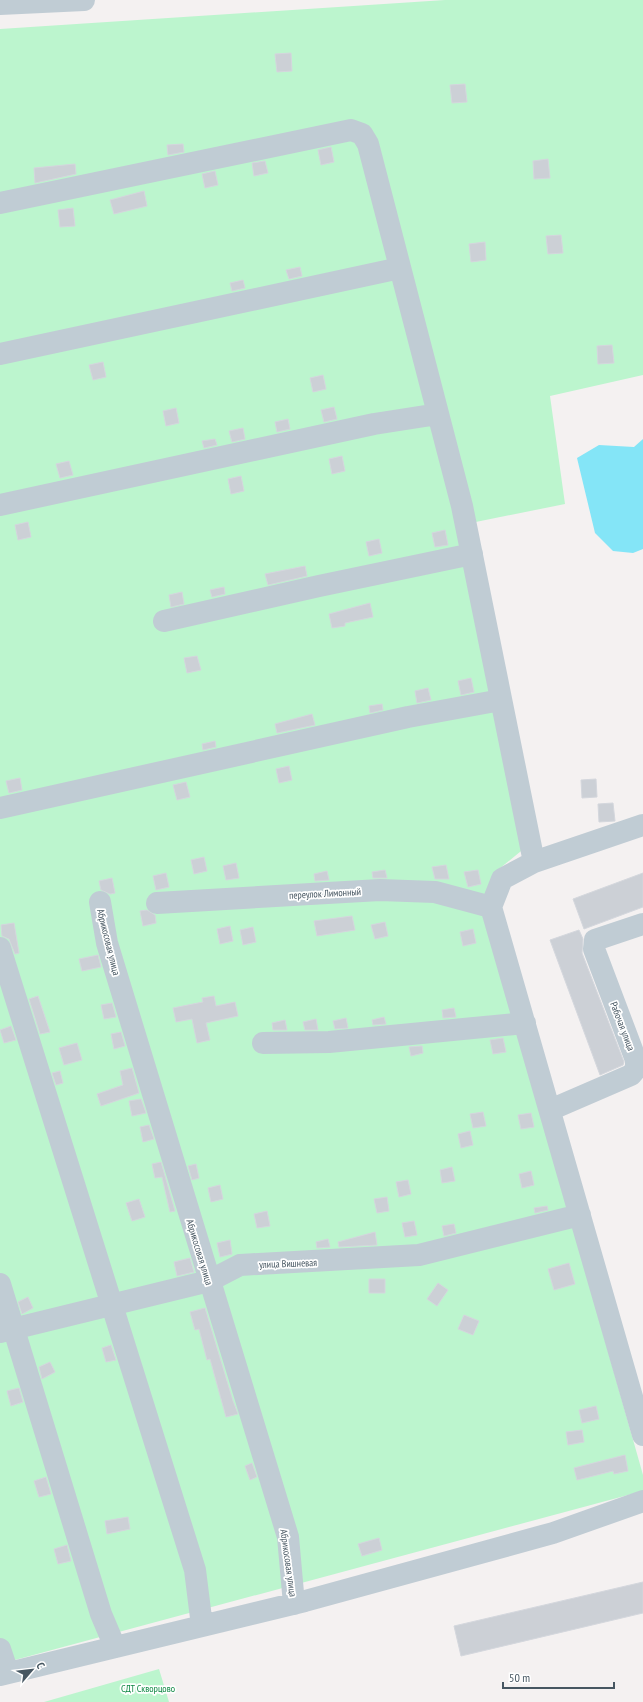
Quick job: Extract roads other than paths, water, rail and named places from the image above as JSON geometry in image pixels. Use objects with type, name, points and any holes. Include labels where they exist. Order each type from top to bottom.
[{"type":"street","points":[[0,4],[84,0]]},
{"type":"street","points":[[0,203],[351,130],[362,134],[368,144],[462,506],[534,862]]},
{"type":"street","points":[[0,354],[400,268]]},
{"type":"street","points":[[0,504],[374,424],[438,414]]},
{"type":"street","points":[[164,621],[319,586],[472,554]]},
{"type":"street","points":[[0,808],[408,717],[501,700]]},
{"type":"street","points":[[643,825],[534,862],[502,879],[491,907],[643,1434]]},
{"type":"street","name":"переулок Лимонный","points":[[157,903],[380,890],[436,892],[491,907]]},
{"type":"street","name":"Абрикосовая улица","points":[[100,902],[107,942],[288,1537],[294,1604]]},
{"type":"street","name":"Рабочая улица","points":[[550,1110],[631,1075],[636,1069],[636,1060],[594,949],[595,940],[643,924]]},
{"type":"street","points":[[0,948],[195,1570],[202,1626]]},
{"type":"street","points":[[263,1043],[329,1042],[525,1023]]},
{"type":"street","name":"улица Вишневая","points":[[7,1330],[209,1281],[240,1265],[419,1256],[580,1216]]},
{"type":"street","points":[[0,1284],[7,1330],[102,1614],[115,1647]]},
{"type":"street","points":[[0,1649],[4,1674],[294,1604],[553,1533],[643,1501]]},
{"type":"water","points":[[643,439],[643,549],[633,553],[613,551],[595,533],[577,458],[599,445],[634,447]]},
{"type":"park label","name":"СДТ Скворцово","points":[[148,1688]]}]
